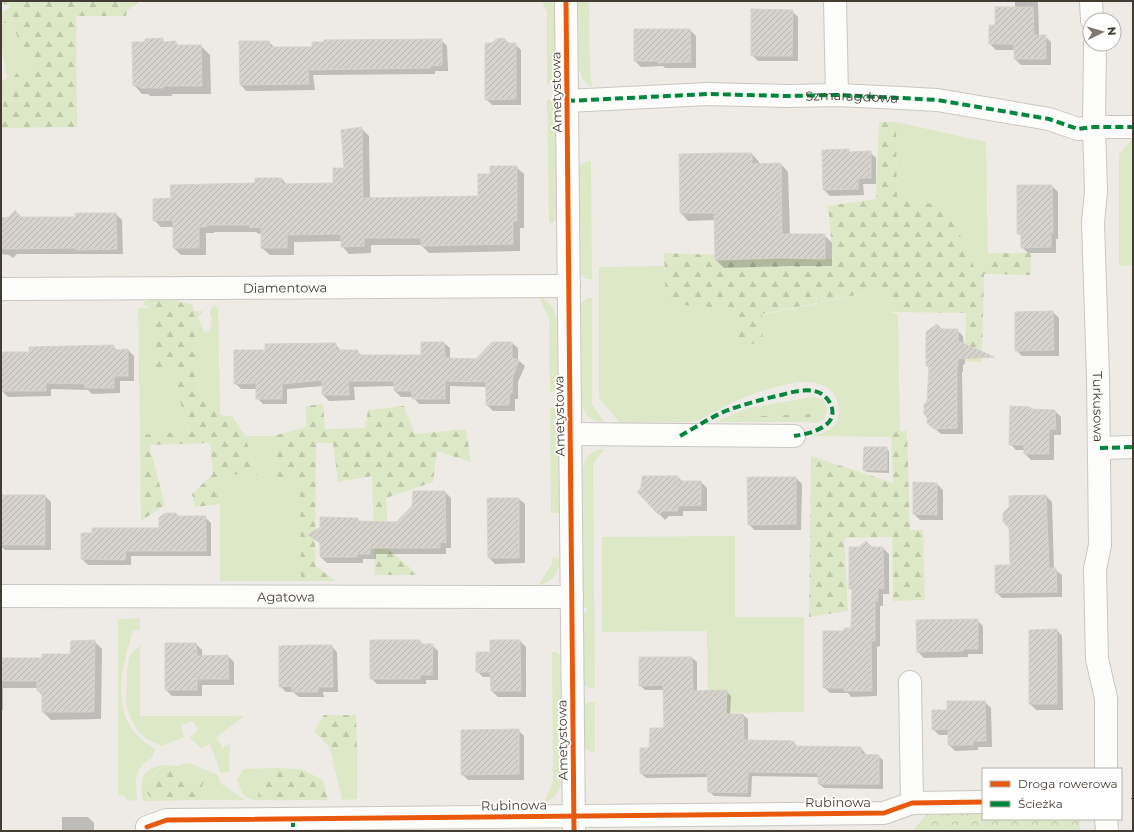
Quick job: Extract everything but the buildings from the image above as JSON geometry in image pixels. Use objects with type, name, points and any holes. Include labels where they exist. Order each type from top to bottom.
[{"type":"street","name":"Ametystowa","points":[[566,1],[574,823]]},
{"type":"street","points":[[835,1],[837,95]]},
{"type":"street","points":[[1091,1],[1092,12]]},
{"type":"street","name":"Turkusowa","points":[[1095,52],[1094,127],[1096,191],[1093,223],[1100,448],[1100,545],[1095,569],[1096,651],[1106,698],[1106,768]]},
{"type":"street","name":"Szmaragdowa","points":[[567,101],[708,94],[787,96],[837,95],[936,100],[1048,119],[1078,128],[1133,126]]},
{"type":"street","name":"Diamentowa","points":[[1,289],[569,286]]},
{"type":"street","points":[[570,434],[794,436]]},
{"type":"street","points":[[1100,448],[1133,447]]},
{"type":"street","name":"Agatowa","points":[[1,596],[572,597]]},
{"type":"street","points":[[910,682],[912,803]]},
{"type":"street","name":"Rubinowa","points":[[147,827],[168,820],[293,825],[884,822],[912,803],[982,802]]},
{"type":"street","points":[[1106,820],[1106,831]]},
{"type":"green space","points":[[1,1],[139,1],[127,11],[126,16],[76,16],[77,127],[2,128],[4,97],[11,94],[11,82],[19,69],[37,70],[32,57],[24,57],[21,66],[13,65],[14,60],[20,57],[15,43],[18,38],[12,23],[1,23],[1,12],[9,9],[10,5],[3,4],[1,6]]},
{"type":"green space","points":[[542,1],[553,1],[555,5],[555,81],[547,84],[547,12]]},
{"type":"green space","points":[[578,1],[589,1],[590,71],[592,88],[583,80],[579,68]]},
{"type":"green space","points":[[1,23],[12,23],[18,38],[15,43],[20,57],[32,57],[37,70],[11,95],[4,97],[2,128],[1,81],[7,78],[1,46]]},
{"type":"green space","points":[[547,100],[550,100],[555,104],[557,219],[552,223],[549,223]]},
{"type":"green space","points":[[879,122],[896,122],[897,200],[947,205],[974,267],[988,267],[987,253],[1031,253],[1031,275],[984,274],[982,362],[965,361],[966,313],[890,312],[890,288],[762,314],[763,343],[735,345],[740,309],[666,304],[664,253],[833,259],[828,206],[876,199]]},
{"type":"green space","points":[[896,122],[986,142],[988,267],[974,267],[947,205],[897,200]]},
{"type":"green space","points":[[1133,139],[1133,265],[1119,266],[1119,154]]},
{"type":"green space","points":[[591,161],[592,279],[587,279],[581,275],[579,166],[585,162]]},
{"type":"green space","points":[[664,266],[667,304],[741,309],[736,345],[762,315],[891,288],[890,312],[898,315],[900,437],[808,436],[827,431],[832,428],[836,423],[839,412],[837,399],[832,391],[820,384],[810,382],[792,383],[759,392],[731,403],[694,422],[620,423],[599,398],[599,267]]},
{"type":"green space","points":[[171,294],[179,302],[192,304],[194,311],[199,394],[220,408],[220,415],[232,416],[245,436],[257,475],[221,474],[221,504],[195,507],[192,494],[213,474],[210,443],[149,445],[165,505],[141,521],[140,435],[188,431],[172,371],[151,371],[151,309],[155,309],[152,307],[152,299]]},
{"type":"green space","points":[[539,297],[551,306],[557,319],[558,388],[553,392],[550,392],[549,318]]},
{"type":"green space","points":[[587,298],[592,298],[592,405],[605,423],[590,418],[585,412],[582,404],[581,303]]},
{"type":"green space","points":[[152,299],[156,310],[152,371],[172,371],[188,432],[140,435],[138,308],[151,308],[145,306],[144,302]]},
{"type":"green space","points":[[214,305],[218,308],[220,408],[199,394],[194,311],[203,311],[198,317],[204,332],[210,331],[212,319],[210,316],[210,311]]},
{"type":"green space","points":[[812,397],[824,401],[827,407],[824,419],[816,423],[808,422],[812,415],[734,417],[734,422],[715,422],[748,408]]},
{"type":"green space","points":[[323,404],[325,429],[365,428],[368,410],[404,406],[415,434],[466,429],[471,462],[437,451],[433,482],[386,498],[389,549],[418,575],[375,575],[372,476],[338,482],[333,443],[316,443],[315,566],[336,581],[301,581],[300,480],[273,476],[273,436],[306,427],[306,406]]},
{"type":"green space","points":[[550,408],[558,411],[559,513],[551,513]]},
{"type":"green space","points":[[812,414],[808,422],[734,422],[734,417]]},
{"type":"green space","points":[[891,431],[907,431],[910,530],[923,530],[925,600],[893,601],[892,537],[844,538],[848,611],[809,617],[811,456],[893,483]]},
{"type":"green space","points":[[245,436],[273,436],[273,476],[300,480],[301,581],[220,581],[220,473],[257,475]]},
{"type":"green space","points":[[600,449],[604,449],[593,465],[595,688],[590,688],[584,685],[584,612],[587,612],[587,608],[583,608],[583,470],[588,456]]},
{"type":"green space","points":[[735,536],[735,617],[804,617],[804,712],[708,713],[707,631],[602,632],[602,537]]},
{"type":"green space","points":[[552,556],[560,560],[558,569],[550,580],[537,587],[552,564]]},
{"type":"green space","points":[[140,618],[140,630],[133,630],[124,663],[121,696],[129,725],[140,738],[155,749],[152,758],[138,771],[136,781],[137,800],[127,801],[124,795],[118,795],[118,619]]},
{"type":"green space","points":[[140,645],[140,716],[244,716],[216,738],[223,748],[230,743],[229,772],[221,773],[210,744],[201,748],[190,738],[198,730],[193,721],[181,725],[184,737],[162,746],[147,739],[138,731],[130,717],[126,705],[129,657]]},
{"type":"green space","points":[[552,652],[556,652],[560,655],[562,782],[556,795],[544,803],[553,782]]},
{"type":"green space","points":[[590,702],[595,702],[595,752],[590,752],[585,748],[584,705]]},
{"type":"green space","points":[[324,715],[356,715],[357,749],[330,748],[314,731]]},
{"type":"green space","points":[[330,748],[357,749],[357,799],[342,800]]},
{"type":"green space","points":[[189,763],[218,775],[220,783],[245,800],[197,800],[204,778],[187,783],[176,766]]},
{"type":"green space","points":[[164,765],[153,774],[148,793],[153,801],[143,801],[142,781],[146,772]]},
{"type":"green space","points":[[164,765],[176,766],[187,783],[205,778],[197,800],[153,801],[147,793],[150,780]]},
{"type":"green space","points":[[275,768],[259,779],[258,800],[249,799],[244,795],[237,780],[243,769]]},
{"type":"green space","points":[[275,768],[301,769],[323,780],[328,800],[258,800],[259,779]]},
{"type":"green space","points":[[982,811],[982,820],[1080,820],[1080,831],[912,831],[929,812]]},
{"type":"marked path","points":[[567,101],[708,94],[787,96],[837,95],[937,100],[1049,119],[1078,129],[1094,127],[1133,127]]},
{"type":"marked path","points":[[680,436],[722,413],[754,402],[789,393],[810,390],[824,395],[832,409],[831,419],[828,423],[816,431],[794,436]]},
{"type":"marked path","points":[[1100,448],[1133,447]]},
{"type":"marked path","points":[[293,819],[293,831]]},
{"type":"cycle path","points":[[566,1],[574,831]]},
{"type":"cycle path","points":[[147,827],[167,820],[884,813],[912,803],[982,802]]}]
